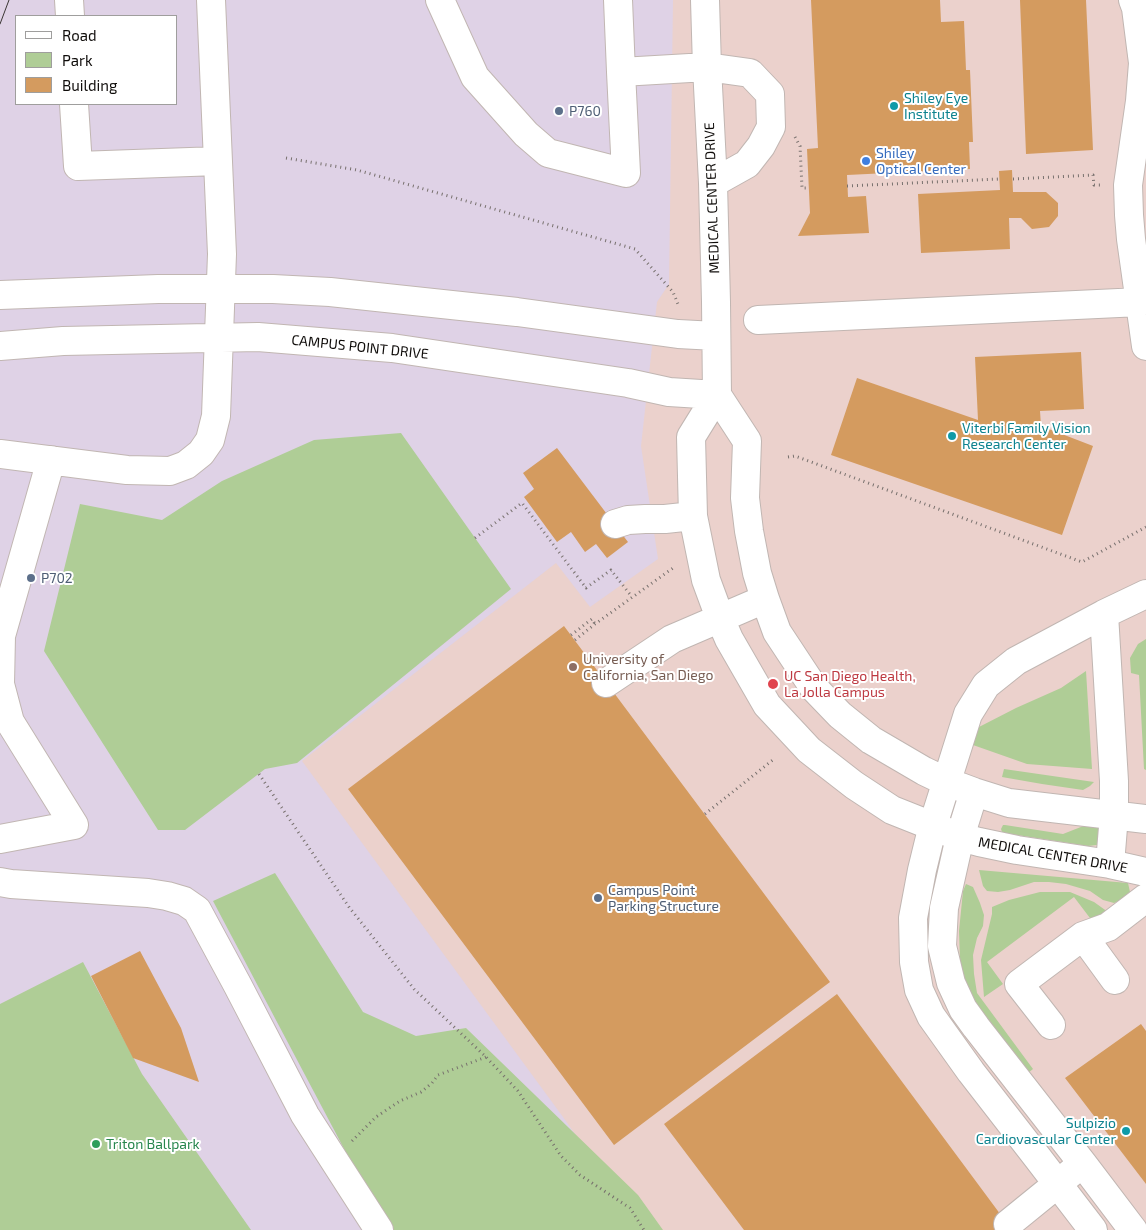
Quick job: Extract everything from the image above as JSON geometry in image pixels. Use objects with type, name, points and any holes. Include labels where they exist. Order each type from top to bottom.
[{"type":"street","points":[[69,0],[70,15]]},
{"type":"street","points":[[0,454],[127,470],[170,471],[186,465],[201,452],[210,440],[216,416],[222,254],[211,0]]},
{"type":"street","points":[[440,0],[475,77],[526,134],[548,153],[626,172],[618,0]]},
{"type":"street","name":"MEDICAL CENTER DRIVE","points":[[706,0],[707,67],[713,183],[717,395],[691,436],[693,516],[706,580],[729,639],[768,706],[809,750],[854,785],[892,810],[979,842],[1110,864],[1146,872]]},
{"type":"street","points":[[1133,0],[1136,8],[1143,63],[1140,101],[1128,185],[1131,239],[1146,346]]},
{"type":"street","points":[[621,72],[707,67],[750,73],[770,94],[771,128],[761,146],[747,164],[713,183]]},
{"type":"street","points":[[74,105],[78,166],[218,161]]},
{"type":"street","points":[[0,295],[158,289],[273,289],[364,295],[517,312],[678,334],[716,336]]},
{"type":"street","points":[[758,320],[1140,302]]},
{"type":"street","name":"CAMPUS POINT DRIVE","points":[[0,346],[63,341],[258,337],[392,348],[628,383],[669,392],[717,395]]},
{"type":"street","points":[[717,395],[747,441],[745,498],[749,531],[757,573],[777,632],[814,688],[840,715],[872,740],[924,771],[974,792],[1009,803],[1146,819]]},
{"type":"street","points":[[0,838],[74,825],[10,722],[0,684],[1,636],[51,460]]},
{"type":"street","points":[[615,524],[628,520],[693,516]]},
{"type":"street","points":[[1093,1230],[965,1064],[932,1016],[919,990],[914,962],[913,918],[933,825],[968,714],[986,685],[1016,661],[1146,594]]},
{"type":"street","points":[[606,682],[672,639],[765,599]]},
{"type":"street","points":[[1104,614],[1114,781],[1114,816],[1110,864]]},
{"type":"street","name":"MEDICAL CENTER DRIVE","points":[[974,792],[960,836],[944,908],[942,946],[951,983],[963,1009],[976,1027],[1133,1230]]},
{"type":"street","points":[[0,882],[148,893],[167,896],[184,902],[197,910],[305,1115],[379,1230]]},
{"type":"street","points":[[1051,1025],[1019,984],[1083,936],[1108,927],[1146,898]]},
{"type":"street","points":[[1083,936],[1115,980]]},
{"type":"street","points":[[1017,1227],[1088,1171]]},
{"type":"path","points":[[792,129],[800,146],[802,188],[809,188]]},
{"type":"path","points":[[286,158],[357,170],[635,249],[673,292],[678,304]]},
{"type":"path","points":[[1013,179],[1093,176],[1094,185],[1128,185]]},
{"type":"path","points":[[848,186],[1000,179]]},
{"type":"path","points":[[788,457],[795,456],[1082,562],[1146,527]]},
{"type":"path","points":[[475,538],[522,503],[586,588],[611,570],[632,597]]},
{"type":"path","points":[[575,640],[673,568]]},
{"type":"path","points":[[571,635],[592,619],[594,625]]},
{"type":"path","points":[[705,814],[774,759]]},
{"type":"path","points":[[259,774],[348,907],[414,989],[486,1057],[518,1091],[561,1156],[580,1175],[630,1208],[644,1230]]},
{"type":"path","points":[[334,1158],[376,1118],[400,1101],[421,1092],[438,1075],[486,1057]]},
{"type":"shaded area","name":"University of California, San Diego","points":[[0,0],[1146,0],[1146,1230],[0,1230]]},
{"type":"shaded area","name":"UC San Diego Health, La Jolla Campus","points":[[673,0],[1146,0],[1146,1230],[637,1230],[625,1205],[563,1117],[302,761],[556,563],[590,607],[658,559],[641,446],[657,302],[669,284]]},
{"type":"green space","points":[[401,433],[511,589],[297,763],[265,769],[185,830],[158,830],[44,651],[80,504],[162,520],[222,481],[314,440]]},
{"type":"green space","points":[[1146,639],[1146,770],[1144,769],[1139,675],[1131,673],[1130,658],[1138,644]]},
{"type":"green space","points":[[1086,671],[1092,769],[1027,764],[973,745],[979,727],[1061,688]]},
{"type":"green space","points":[[1004,769],[1094,782],[1083,790],[1002,777]]},
{"type":"green space","points":[[1091,823],[1102,827],[1103,841],[1097,845],[1088,846],[1004,833],[1001,829],[1005,825],[1063,834]]},
{"type":"green space","points":[[979,870],[1128,883],[1130,892],[1123,899],[1114,903],[1103,900],[1090,891],[1066,884],[1049,882],[1034,882],[998,892],[987,891],[983,886]]},
{"type":"green space","points":[[275,873],[363,1012],[416,1036],[466,1028],[638,1195],[663,1230],[387,1230],[213,901]]},
{"type":"green space","points":[[966,884],[973,887],[984,915],[983,926],[977,938],[973,955],[977,993],[1033,1069],[1028,1073],[966,987],[960,960],[959,931],[963,891]]},
{"type":"green space","points":[[1040,892],[1070,892],[1094,902],[1108,912],[1093,922],[1074,897],[987,962],[1003,984],[984,997],[981,960],[992,907],[1009,900]]},
{"type":"green space","name":"Triton Ballpark","points":[[83,962],[142,1074],[251,1230],[0,1230],[0,1004]]},
{"type":"building","name":"Shiley Eye Institute","points":[[811,0],[940,0],[941,22],[964,21],[966,70],[970,70],[973,142],[969,142],[970,169],[847,175],[848,197],[866,196],[869,233],[798,236],[810,213],[807,149],[818,148]]},
{"type":"building","points":[[1020,0],[1086,0],[1093,150],[1026,154]]},
{"type":"building","points":[[1012,170],[1013,192],[1046,192],[1058,203],[1058,216],[1049,227],[1032,229],[1021,218],[1009,218],[1010,249],[921,253],[918,194],[1000,190],[999,171]]},
{"type":"building","name":"Viterbi Family Vision Research Center","points":[[1081,352],[1084,409],[1040,411],[1041,426],[1093,446],[1062,535],[831,455],[857,378],[978,420],[975,357]]},
{"type":"building","points":[[557,448],[628,542],[607,558],[596,544],[585,552],[571,532],[557,542],[524,497],[534,489],[523,473]]},
{"type":"building","name":"Campus Point Parking Structure","points":[[564,626],[830,982],[614,1145],[348,789]]},
{"type":"building","points":[[140,951],[181,1028],[199,1082],[133,1058],[91,976]]},
{"type":"building","points":[[837,994],[1012,1230],[744,1230],[664,1124]]},
{"type":"building","name":"Sulpizio Cardiovascular Center","points":[[1141,1024],[1146,1031],[1146,1184],[1065,1078]]},
{"type":"tram line","points":[[0,24],[9,0]]},
{"type":"place","name":"Shiley Eye Institute","points":[[894,106]]},
{"type":"place","name":"P760","points":[[559,111]]},
{"type":"place","name":"Shiley Optical Center","points":[[866,161]]},
{"type":"place","name":"Viterbi Family Vision Research Center","points":[[952,436]]},
{"type":"place","name":"P702","points":[[31,578]]},
{"type":"place","name":"University of California, San Diego","points":[[573,667]]},
{"type":"place","name":"UC San Diego Health, La Jolla Campus","points":[[773,684]]},
{"type":"place","name":"Campus Point Parking Structure","points":[[598,898]]},
{"type":"place","name":"Sulpizio Cardiovascular Center","points":[[1126,1131]]},
{"type":"place","name":"Triton Ballpark","points":[[96,1144]]}]
